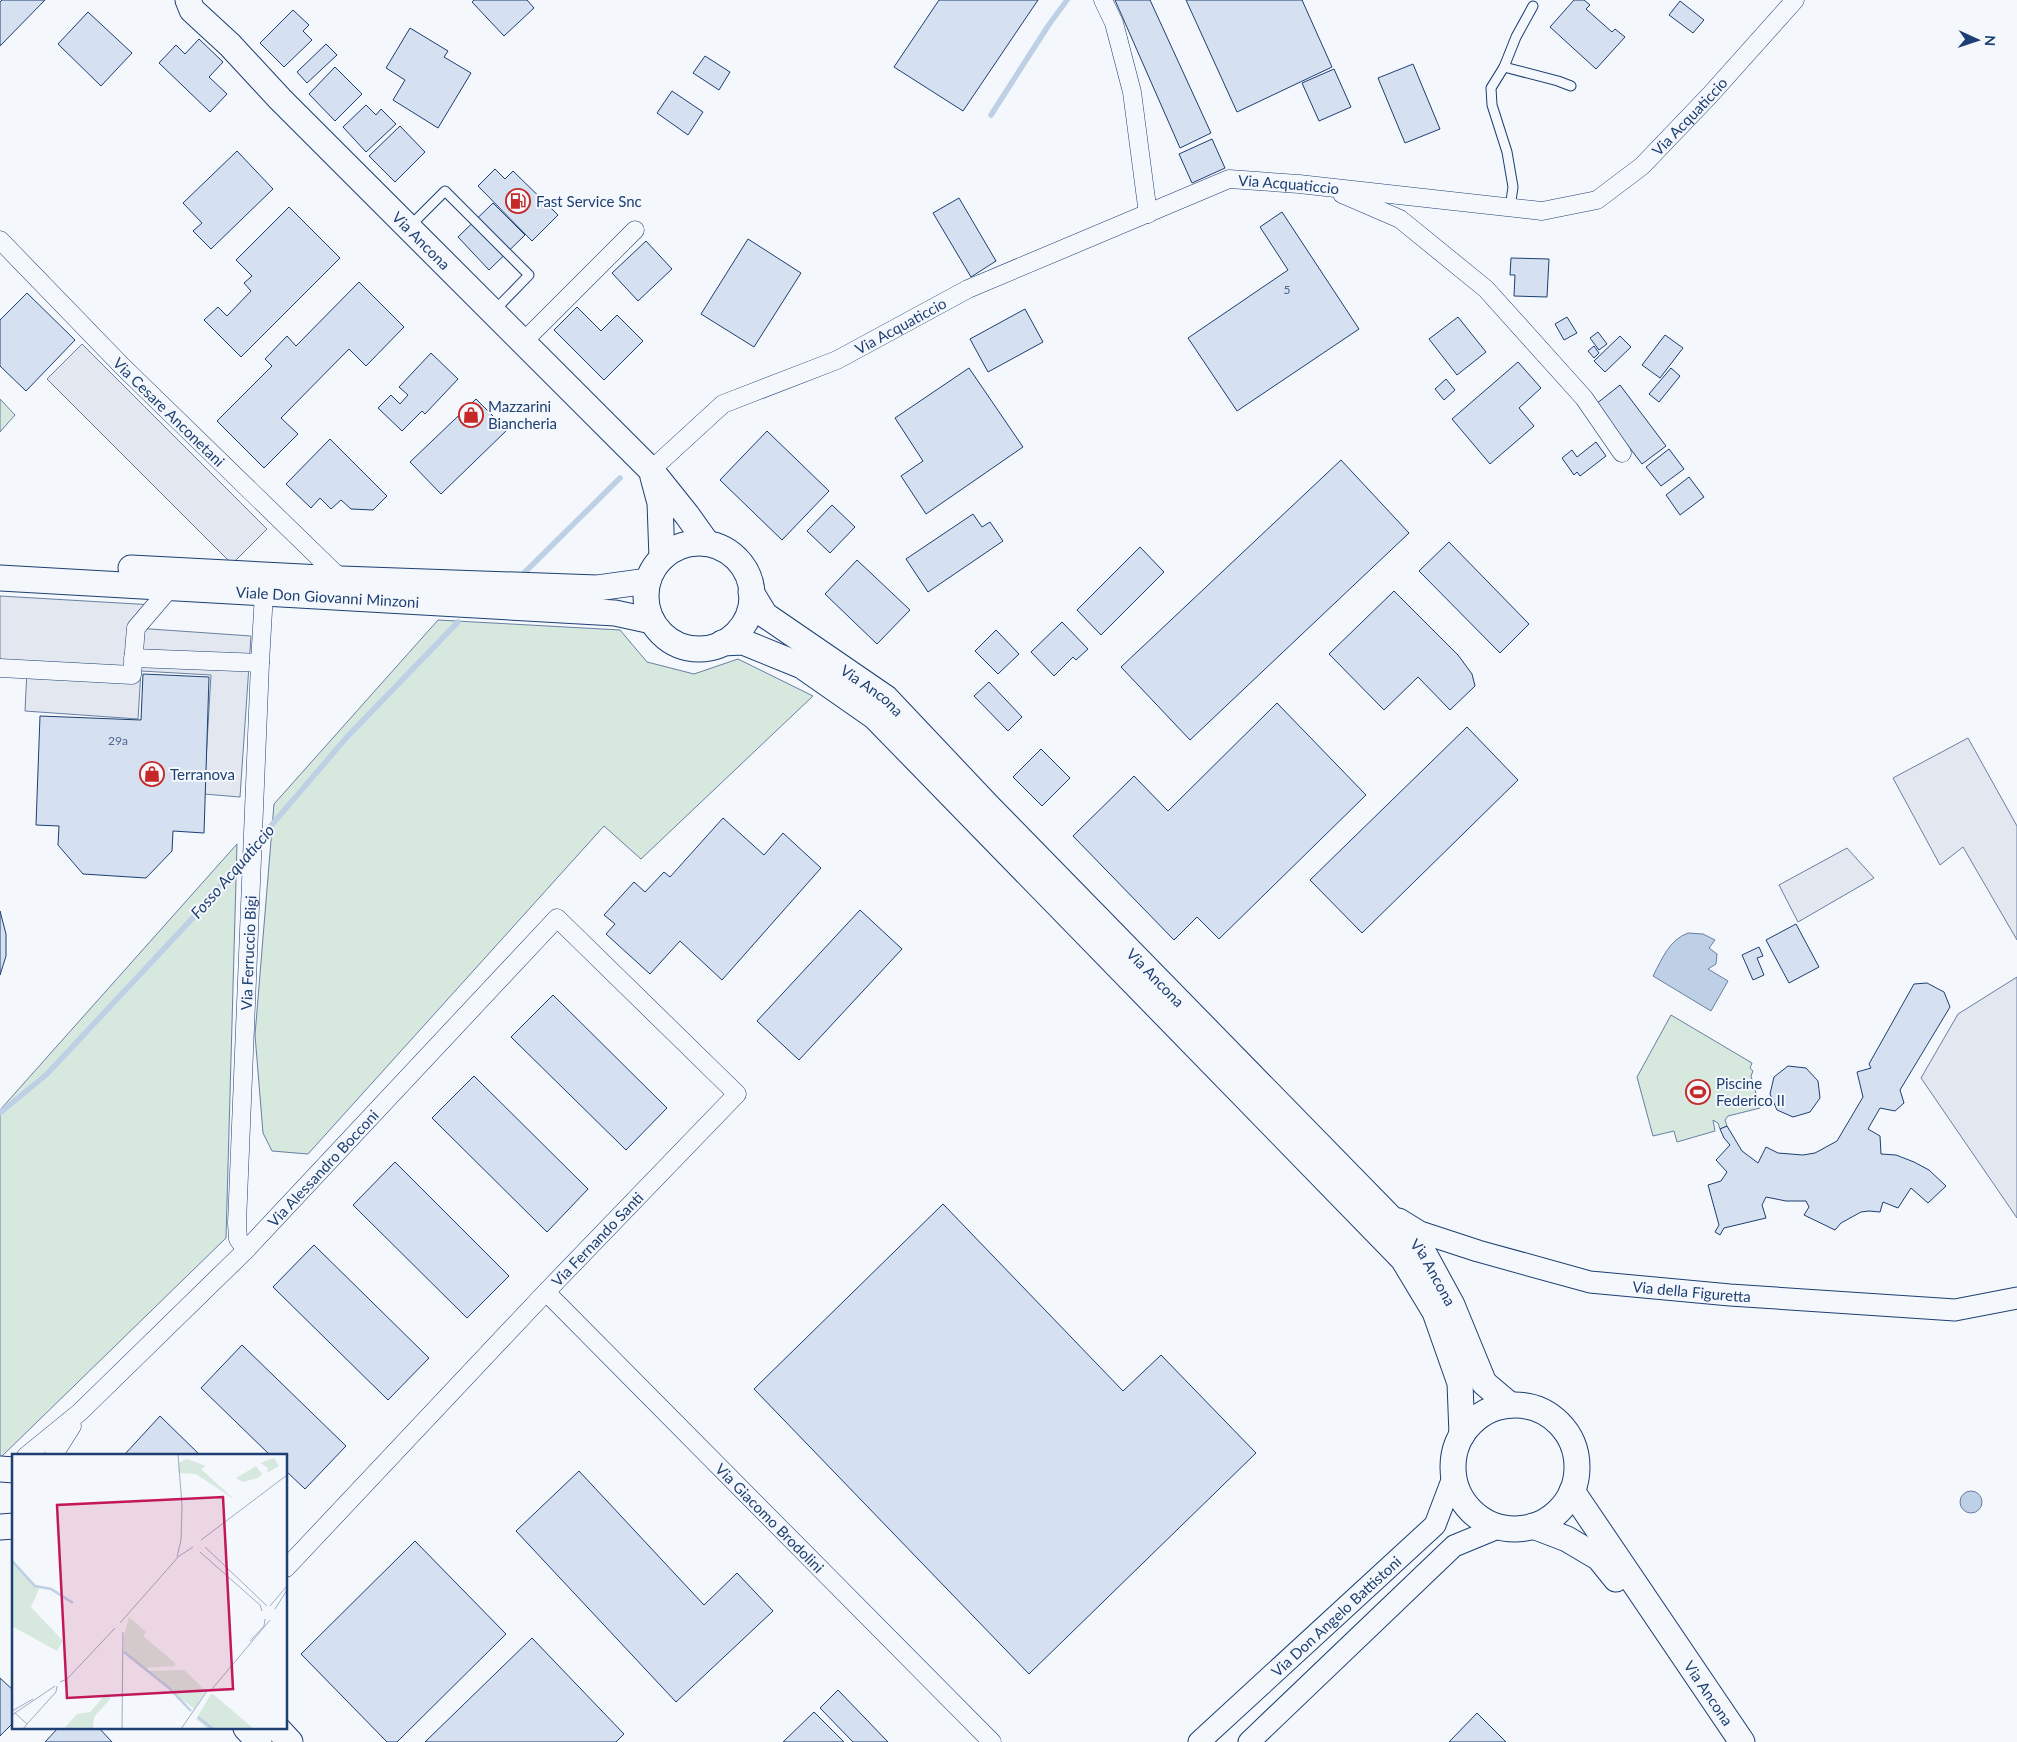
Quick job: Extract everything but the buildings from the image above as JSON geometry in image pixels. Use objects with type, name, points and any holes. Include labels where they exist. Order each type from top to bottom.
[{"type":"main road","name":"Via Ancona","points":[[192,3],[280,99],[651,470],[707,543]]},
{"type":"main road","name":"Via Ancona","points":[[651,470],[660,503],[662,558]]},
{"type":"main road","points":[[707,543],[718,546],[738,560],[745,570],[751,592],[747,616],[733,636],[722,643],[700,649],[678,644],[659,631],[652,621],[647,608],[646,595],[648,581],[653,568],[662,558],[682,545],[707,543]]},
{"type":"main road","name":"Viale Don Giovanni Minzoni","points":[[0,560],[341,579],[597,588],[648,581]]},
{"type":"main road","name":"Viale Don Giovanni Minzoni","points":[[0,578],[615,613],[652,621]]},
{"type":"main road","name":"Via Ancona","points":[[751,592],[764,615],[886,698],[989,807],[1422,1250],[1452,1305],[1484,1383],[1510,1405]]},
{"type":"main road","name":"Via Ancona","points":[[722,643],[743,642],[802,666],[875,717],[1403,1259],[1434,1312],[1460,1384],[1462,1435]]},
{"type":"main road","name":"Via Ancona","points":[[1510,1405],[1525,1405],[1552,1417],[1570,1438],[1575,1452],[1576,1472],[1572,1491],[1556,1513],[1546,1521],[1522,1528],[1500,1527],[1488,1523],[1469,1508],[1456,1487],[1454,1475],[1453,1461],[1462,1435],[1471,1423],[1482,1414],[1510,1405]]},
{"type":"main road","name":"Via Ancona","points":[[1572,1491],[1742,1742]]},
{"type":"main road","name":"Via Ancona","points":[[1533,1526],[1567,1539],[1599,1558],[1675,1645]]},
{"type":"main road","points":[[248,1730],[259,1742]]},
{"type":"main road","points":[[279,1730],[290,1742]]},
{"type":"street","points":[[1103,0],[1114,23],[1132,92],[1148,214]]},
{"type":"street","name":"Via Acquaticcio","points":[[651,470],[723,404],[837,360],[968,289],[1229,179],[1326,187],[1542,211],[1598,200],[1642,166],[1710,95],[1795,0]]},
{"type":"street","points":[[1326,187],[1400,219],[1486,289],[1584,398],[1622,452]]},
{"type":"street","points":[[523,342],[635,230]]},
{"type":"street","name":"Via Cesare Anconetani","points":[[0,240],[123,367],[341,579]]},
{"type":"street","points":[[0,668],[132,675],[136,628],[171,587]]},
{"type":"street","name":"Via Ferruccio Bigi","points":[[246,1250],[238,1239],[237,1222],[264,593]]},
{"type":"street","points":[[133,658],[260,663]]},
{"type":"street","name":"Via Alessandro Bocconi","points":[[28,1454],[80,1412],[246,1250],[557,918]]},
{"type":"street","name":"Via Fernando Santi","points":[[288,1566],[546,1292],[737,1094],[557,918]]},
{"type":"street","name":"Via della Figuretta","points":[[1380,1207],[1420,1232],[1478,1252],[1590,1282],[1730,1295],[1954,1310],[2017,1298]]},
{"type":"street","name":"Via Giacomo Brodolini","points":[[546,1292],[992,1742]]},
{"type":"street","name":"Via Alessandro Bocconi","points":[[54,1454],[80,1412]]},
{"type":"street","name":"Via Don Angelo Battistoni","points":[[1199,1742],[1435,1525],[1454,1475]]},
{"type":"street","name":"Via Don Angelo Battistoni","points":[[1248,1742],[1454,1546],[1500,1527]]},
{"type":"lane","points":[[1510,208],[1513,187],[1508,152],[1492,105],[1491,88],[1504,67],[1516,37],[1533,6]]},
{"type":"lane","points":[[1504,67],[1558,80],[1571,86]]},
{"type":"lane","points":[[408,228],[445,191],[529,275],[493,312]]},
{"type":"shaded area","points":[[82,344],[267,529],[232,564],[47,379]]},
{"type":"shaded area","points":[[0,399],[15,415],[0,432]]},
{"type":"shaded area","points":[[0,596],[154,605],[136,628],[251,636],[240,797],[204,794],[211,675],[141,671],[138,719],[25,711],[27,670],[0,668]]},
{"type":"shaded area","points":[[438,620],[620,630],[647,662],[694,674],[738,659],[813,696],[641,859],[604,826],[308,1154],[272,1151],[263,1133],[255,1035],[274,804]]},
{"type":"shaded area","points":[[1968,738],[2017,826],[2017,940],[1963,847],[1940,865],[1893,778]]},
{"type":"shaded area","points":[[237,844],[226,1238],[0,1458],[0,1110]]},
{"type":"shaded area","points":[[1847,848],[1874,878],[1798,922],[1779,885]]},
{"type":"shaded area","points":[[2017,977],[2017,1218],[1921,1078],[1958,1014]]},
{"type":"shaded area","name":"Piscine Federico II","points":[[1671,1015],[1752,1063],[1750,1068],[1753,1071],[1751,1076],[1760,1108],[1728,1116],[1725,1120],[1727,1126],[1720,1129],[1718,1123],[1713,1120],[1715,1131],[1677,1142],[1674,1131],[1653,1136],[1637,1077]]},
{"type":"water","points":[[1688,933],[1703,934],[1715,940],[1709,948],[1717,954],[1716,964],[1708,969],[1728,981],[1711,1011],[1653,976],[1671,945],[1681,936]]},
{"type":"water","points":[[1967,1491],[1975,1491],[1982,1498],[1982,1506],[1975,1513],[1967,1513],[1960,1506],[1960,1498]]},
{"type":"waterway","name":"Fosso Acquaticcio","points":[[991,115],[1048,26],[1067,0]]},
{"type":"waterway","points":[[520,577],[620,478]]},
{"type":"waterway","name":"Fosso Acquaticcio","points":[[257,842],[347,737],[458,622]]},
{"type":"waterway","name":"Fosso Acquaticcio","points":[[0,1113],[47,1074],[203,907],[248,853]]},
{"type":"place","name":"Fast Service Snc","points":[[518,201]]},
{"type":"place","name":"Mazzarini Biancheria","points":[[471,415]]},
{"type":"place","name":"Terranova","points":[[152,774]]},
{"type":"place","name":"Piscine Federico II","points":[[1698,1092]]}]
